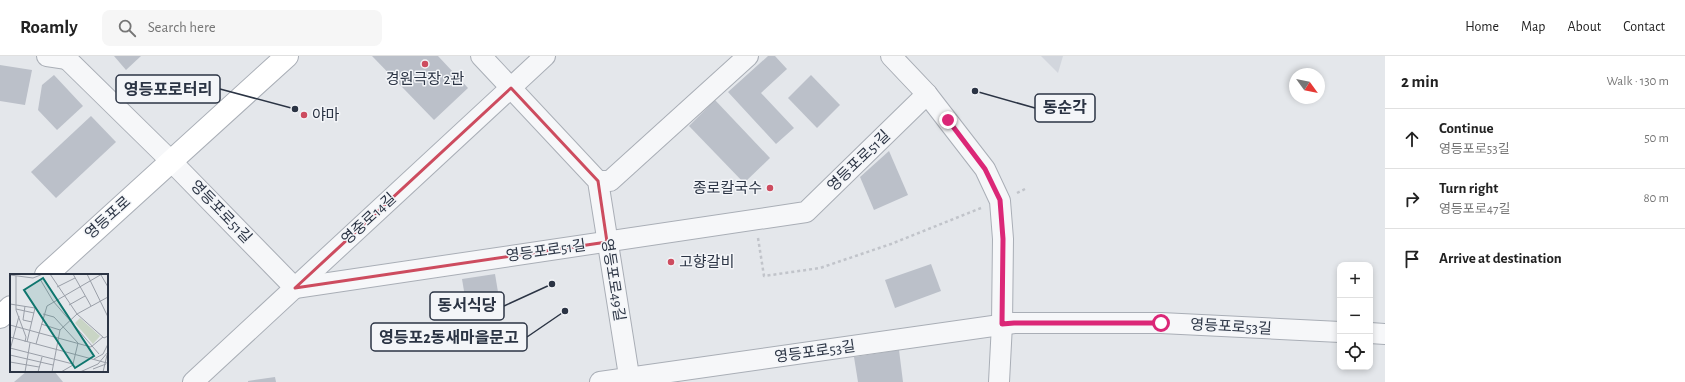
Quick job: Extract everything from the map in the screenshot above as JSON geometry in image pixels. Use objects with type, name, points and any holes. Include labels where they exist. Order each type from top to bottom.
[{"type":"main road","name":"영등포로","points":[[47,274],[287,56]]},
{"type":"main road","points":[[0,317],[10,308]]},
{"type":"street","points":[[47,56],[68,57],[171,161]]},
{"type":"street","points":[[481,56],[598,181],[610,181],[748,56]]},
{"type":"street","name":"영중로14길","points":[[193,382],[545,56]]},
{"type":"street","points":[[891,56],[927,94],[985,169],[1000,200],[1003,239],[1002,324],[999,382]]},
{"type":"street","name":"영등포로51길","points":[[171,161],[295,288],[806,212],[927,94]]},
{"type":"street","name":"영등포로49길","points":[[598,181],[629,380]]},
{"type":"street","name":"영등포로53길","points":[[600,382],[629,380],[1014,323],[1147,323],[1337,332]]},
{"type":"street","points":[[1373,333],[1385,334]]},
{"type":"path","points":[[756,220],[764,276],[820,268],[891,244],[1026,189]]},
{"type":"highlighted area","points":[[511,88],[598,181],[607,242],[295,288]]},
{"type":"shaded area","points":[[1041,56],[1063,56],[1058,73]]},
{"type":"building","points":[[114,56],[141,56],[126,70]]},
{"type":"building","points":[[372,56],[438,56],[468,88],[434,120]]},
{"type":"building","points":[[768,56],[775,56],[787,69],[761,93],[794,128],[776,144],[728,92]]},
{"type":"building","points":[[0,65],[32,70],[25,105],[0,101]]},
{"type":"building","points":[[54,75],[83,106],[57,130],[38,110],[42,85]]},
{"type":"building","points":[[811,75],[840,105],[817,128],[788,98]]},
{"type":"building","points":[[715,100],[770,158],[744,183],[689,126]]},
{"type":"building","points":[[91,116],[116,142],[56,198],[31,172]]},
{"type":"building","points":[[889,151],[908,195],[874,210],[860,177]]},
{"type":"building","points":[[931,264],[941,291],[895,308],[885,280]]},
{"type":"building","points":[[495,274],[501,310],[468,315],[462,279]]},
{"type":"building","points":[[899,350],[903,382],[858,382],[854,357]]},
{"type":"building","points":[[26,372],[55,372],[63,382],[14,382]]},
{"type":"building","points":[[275,377],[276,382],[248,382],[248,381]]},
{"type":"place","name":"경원극장 2관","points":[[425,64]]},
{"type":"place","name":"동순각","points":[[975,91]]},
{"type":"place","name":"영등포로터리","points":[[295,109]]},
{"type":"place","name":"야마","points":[[304,115]]},
{"type":"place","name":"종로칼국수","points":[[770,188]]},
{"type":"place","name":"고향갈비","points":[[671,262]]},
{"type":"place","name":"동서식당","points":[[552,284]]},
{"type":"place","name":"영등포2동새마을문고","points":[[565,311]]},
{"type":"route","points":[[948,120],[985,169],[1000,200],[1003,239],[1002,324],[1161,323]]}]
